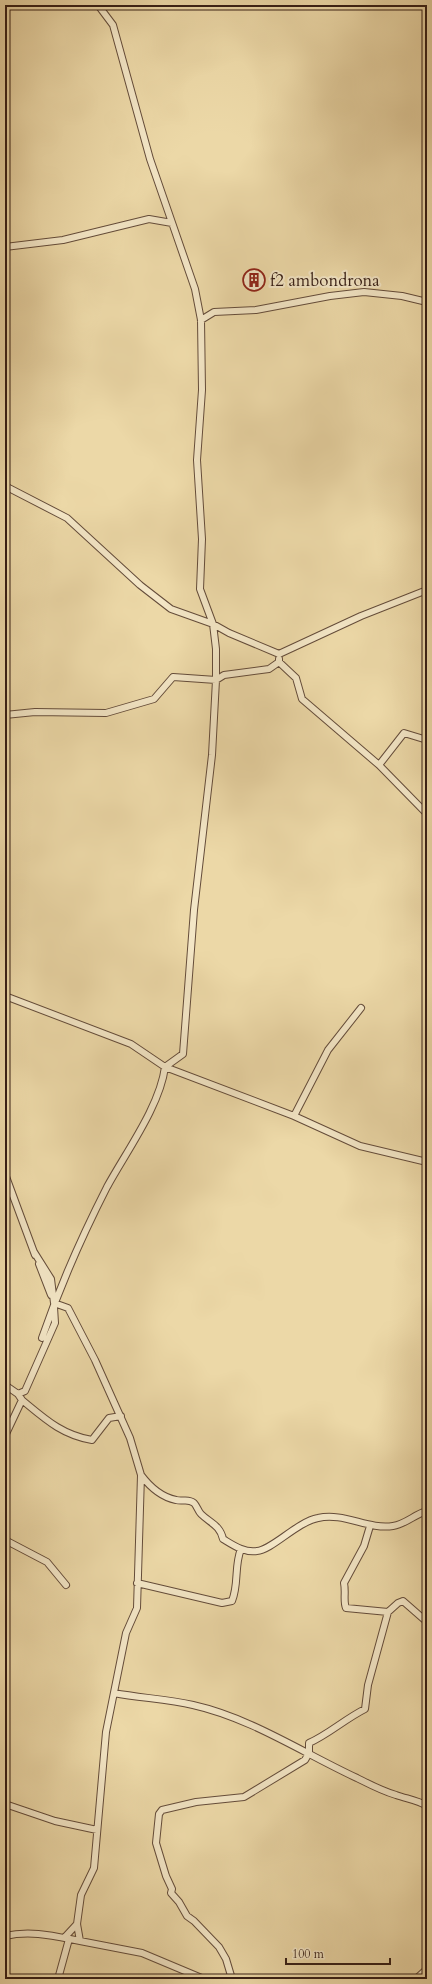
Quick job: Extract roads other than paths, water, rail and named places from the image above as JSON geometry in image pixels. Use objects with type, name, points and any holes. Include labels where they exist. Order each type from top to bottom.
[{"type":"street","points":[[42,1338],[54,1303],[75,1252],[107,1187],[149,1112],[164,1077],[166,1067],[183,1054],[194,910],[212,755],[216,680],[216,649],[213,624],[200,589],[202,539],[197,460],[202,390],[201,320],[195,289],[150,158],[113,25],[98,5]]},
{"type":"street","points":[[5,247],[63,240],[149,219],[172,223]]},
{"type":"street","points":[[201,320],[214,312],[256,310],[330,296],[364,292],[402,296],[427,302]]},
{"type":"street","points":[[5,486],[67,518],[140,585],[171,609],[213,624],[229,633],[279,654],[361,616],[427,590]]},
{"type":"street","points":[[279,654],[279,662],[296,678],[302,699],[379,765],[427,814]]},
{"type":"street","points":[[5,715],[35,712],[106,713],[154,699],[173,677],[216,680],[224,675],[269,668],[279,662]]},
{"type":"street","points":[[379,765],[404,733],[427,740]]},
{"type":"street","points":[[5,996],[131,1044],[166,1067],[294,1116],[360,1146],[427,1162]]},
{"type":"street","points":[[294,1116],[328,1050],[361,1008]]},
{"type":"street","points":[[5,1174],[34,1252],[51,1279],[54,1303],[55,1323],[25,1391],[18,1394]]},
{"type":"street","points":[[54,1303],[68,1308],[121,1416],[137,1458],[141,1475],[137,1608],[126,1633],[106,1732],[94,1868],[81,1895],[77,1924],[80,1941]]},
{"type":"street","points":[[5,1385],[18,1394],[22,1400],[58,1428],[76,1438],[92,1440],[109,1418],[121,1416]]},
{"type":"street","points":[[5,1436],[22,1400]]},
{"type":"street","points":[[141,1475],[152,1490],[172,1500],[179,1501],[186,1499],[195,1504],[201,1514],[221,1531],[223,1539],[241,1549],[257,1551],[269,1546],[293,1528],[318,1518],[336,1517],[370,1526],[394,1526],[427,1512]]},
{"type":"street","points":[[370,1526],[364,1546],[344,1583],[346,1591],[344,1604],[346,1608],[388,1612]]},
{"type":"street","points":[[5,1540],[47,1562],[66,1585]]},
{"type":"street","points":[[137,1582],[222,1603],[232,1601],[236,1592],[238,1557],[241,1549]]},
{"type":"street","points":[[232,1979],[226,1959],[219,1947],[194,1921],[187,1916],[180,1902],[171,1893],[172,1889],[166,1876],[156,1843],[160,1814],[162,1810],[196,1802],[244,1797],[305,1760],[309,1753],[309,1743],[319,1739],[346,1719],[365,1709],[368,1685],[388,1612],[398,1603],[403,1601],[427,1622]]},
{"type":"street","points":[[114,1693],[194,1705],[240,1721],[309,1753],[358,1779],[396,1796],[419,1801],[427,1806]]},
{"type":"street","points":[[5,1804],[55,1821],[97,1830]]},
{"type":"street","points":[[58,1979],[67,1938],[77,1924]]},
{"type":"street","points":[[5,1936],[34,1933],[142,1953],[204,1979]]},
{"type":"street","points":[[416,1979],[427,1969]]},
{"type":"place","name":"f2 ambondrona","points":[[254,280]]}]
